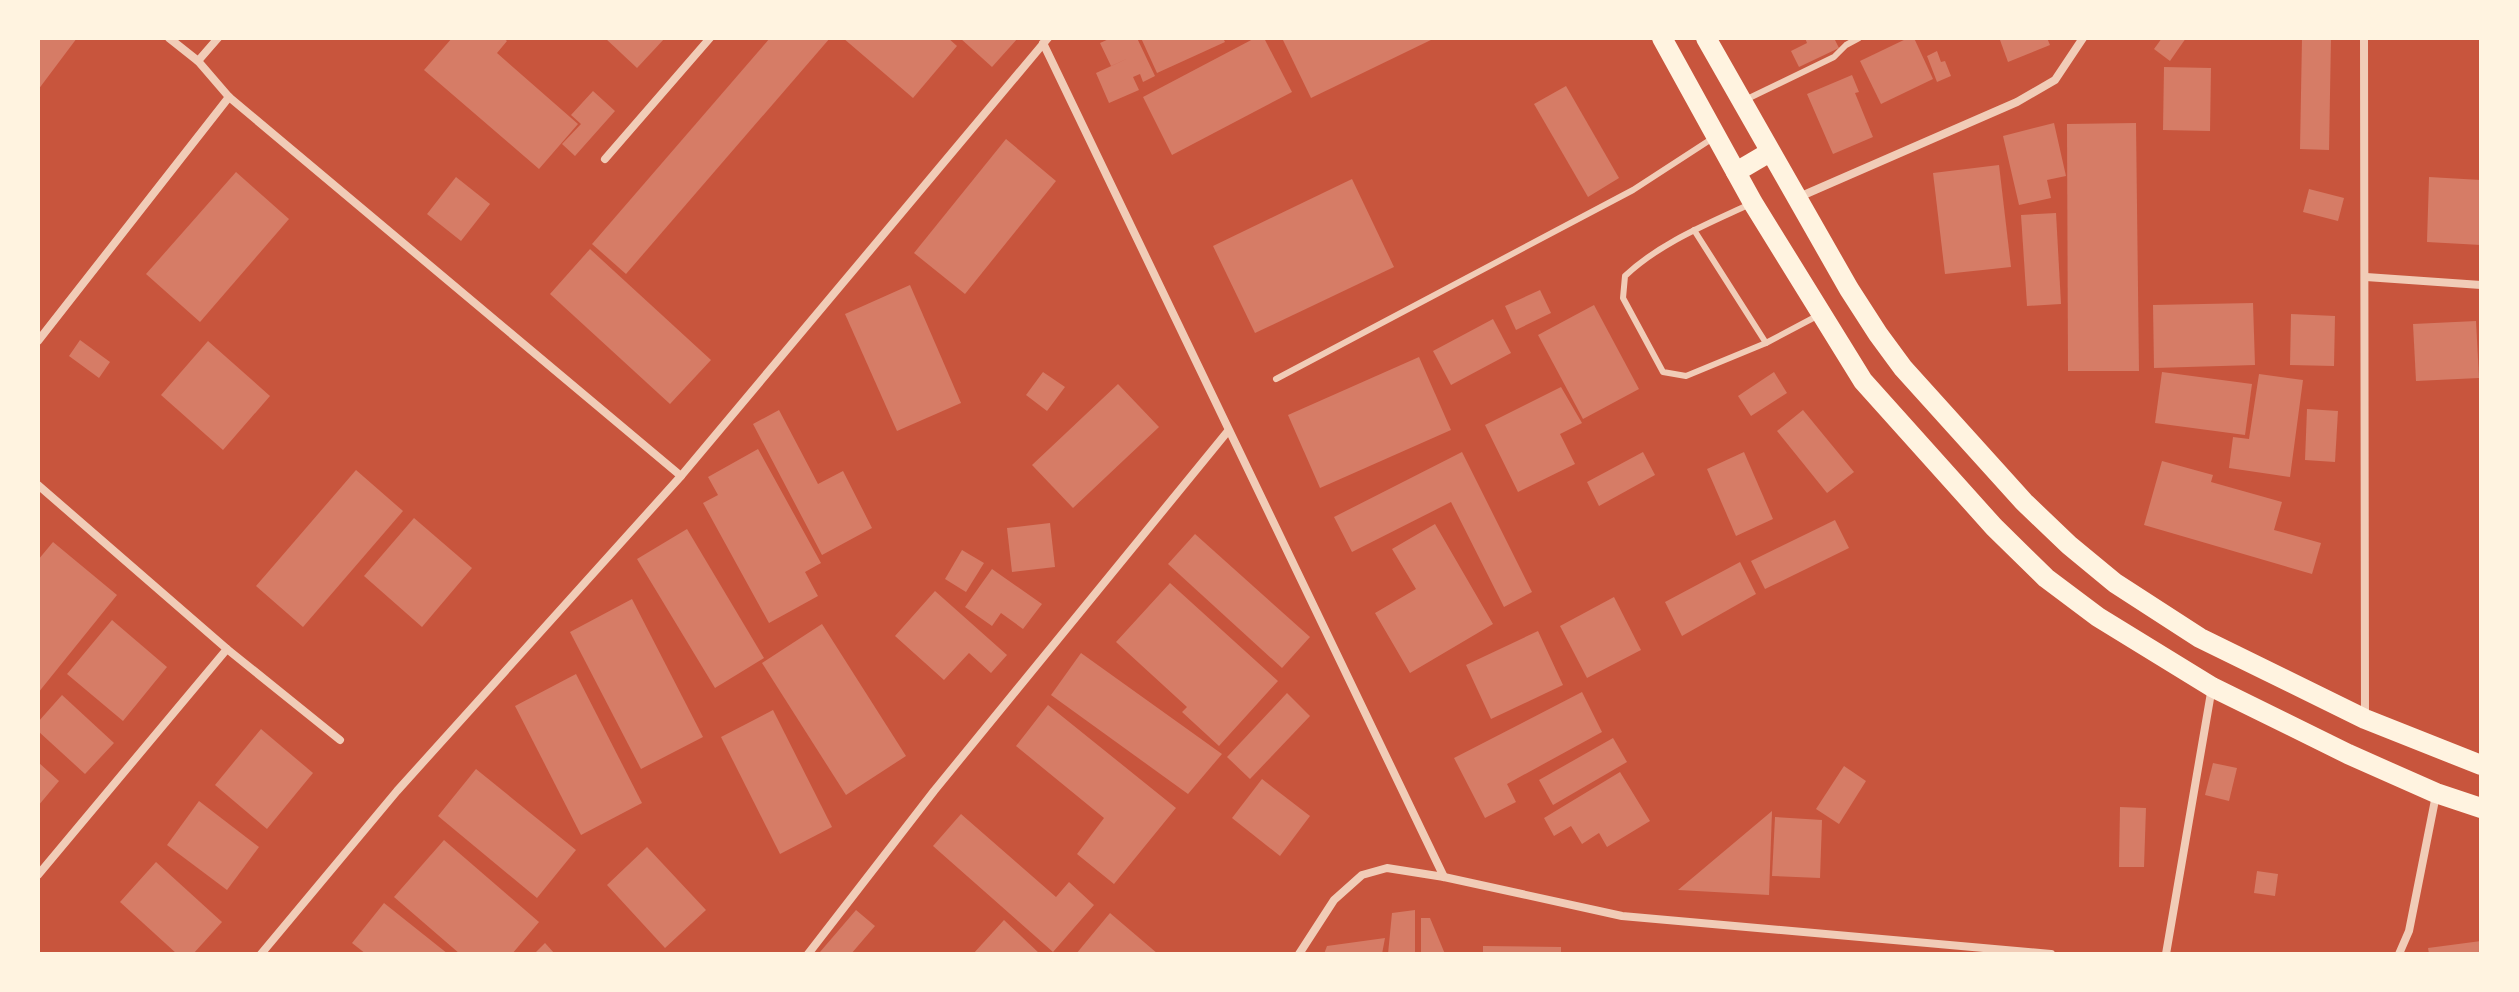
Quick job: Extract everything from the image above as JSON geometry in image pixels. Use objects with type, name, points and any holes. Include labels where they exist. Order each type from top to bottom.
[{"type":"main road","points":[[1662,38],[1753,203],[1863,381],[1994,527],[2046,578],[2098,617],[2212,687],[2348,754],[2436,793],[2481,808]]},
{"type":"main road","points":[[1706,38],[1849,289],[1903,368],[2024,502],[2069,545],[2115,583],[2187,630],[2365,719],[2481,765]]},
{"type":"main road","points":[[1736,172],[1770,152]]},
{"type":"street","points":[[169,38],[198,61],[229,97],[681,476]]},
{"type":"street","points":[[198,61],[218,38]]},
{"type":"street","points":[[605,159],[710,38]]},
{"type":"street","points":[[1799,198],[2017,102],[2055,80],[2083,38]]},
{"type":"street","points":[[2364,38],[2365,719]]},
{"type":"street","points":[[261,954],[397,791],[681,476],[1046,41],[1228,431],[1444,877]]},
{"type":"street","points":[[38,341],[229,97]]},
{"type":"street","points":[[2366,277],[2481,285]]},
{"type":"street","points":[[808,954],[934,791],[1228,431]]},
{"type":"street","points":[[38,485],[227,649],[340,740]]},
{"type":"street","points":[[38,875],[227,649]]},
{"type":"street","points":[[2166,954],[2212,687]]},
{"type":"street","points":[[2399,954],[2409,931],[2436,793]]},
{"type":"street","points":[[1299,954],[1334,900],[1362,875],[1387,868],[1444,877],[1622,916],[2051,954]]},
{"type":"lane","points":[[1742,101],[1834,57],[1859,38]]},
{"type":"lane","points":[[1276,379],[1633,190],[1716,136]]},
{"type":"lane","points":[[1753,203],[1694,230],[1644,258],[1625,276],[1623,298],[1663,372],[1686,376],[1766,343],[1820,314]]},
{"type":"lane","points":[[1694,230],[1766,343]]},
{"type":"building","points":[[38,38],[77,38],[38,90]]},
{"type":"building","points":[[452,38],[503,38],[507,41],[497,53],[578,124],[539,169],[424,70]]},
{"type":"building","points":[[605,38],[665,38],[637,68]]},
{"type":"building","points":[[770,38],[830,38],[626,274],[592,244]]},
{"type":"building","points":[[843,38],[948,38],[957,46],[913,98]]},
{"type":"building","points":[[960,38],[1018,38],[992,67]]},
{"type":"building","points":[[1111,38],[1137,38],[1155,76],[1143,82],[1140,74],[1133,77],[1139,90],[1109,103],[1096,73],[1131,57],[1111,66],[1100,43]]},
{"type":"building","points":[[1141,38],[1223,38],[1225,42],[1157,73]]},
{"type":"building","points":[[1255,38],[1264,38],[1292,92],[1172,155],[1143,97]]},
{"type":"building","points":[[1282,38],[1435,38],[1311,98]]},
{"type":"building","points":[[1805,38],[1834,38],[1839,48],[1799,67],[1791,51],[1807,43]]},
{"type":"building","points":[[1914,38],[1933,79],[1881,104],[1860,61]]},
{"type":"building","points":[[2047,38],[2050,45],[2008,62],[2000,40]]},
{"type":"building","points":[[2162,38],[2186,38],[2170,61],[2154,49]]},
{"type":"building","points":[[2302,38],[2331,38],[2329,150],[2300,149]]},
{"type":"building","points":[[1937,51],[1951,76],[1937,82],[1927,56]]},
{"type":"building","points":[[2164,67],[2211,68],[2210,131],[2163,130]]},
{"type":"building","points":[[1852,75],[1859,92],[1855,93],[1873,137],[1833,154],[1807,94]]},
{"type":"building","points":[[1566,86],[1619,178],[1588,197],[1534,104]]},
{"type":"building","points":[[593,91],[615,111],[575,156],[562,144],[581,124],[571,115]]},
{"type":"building","points":[[2054,123],[2066,176],[2047,180],[2051,198],[2019,205],[2003,136]]},
{"type":"building","points":[[2136,123],[2139,371],[2068,371],[2067,124]]},
{"type":"building","points":[[1006,139],[1056,181],[965,294],[914,253]]},
{"type":"building","points":[[1999,165],[2011,267],[1945,274],[1933,173]]},
{"type":"building","points":[[236,172],[289,219],[200,322],[146,274]]},
{"type":"building","points":[[456,177],[490,204],[461,241],[427,214]]},
{"type":"building","points":[[2429,177],[2481,180],[2481,245],[2427,242]]},
{"type":"building","points":[[1352,179],[1394,267],[1255,333],[1213,246]]},
{"type":"building","points":[[2309,189],[2344,198],[2338,221],[2303,212]]},
{"type":"building","points":[[2056,213],[2061,304],[2027,306],[2021,215]]},
{"type":"building","points":[[590,249],[711,360],[670,404],[550,294]]},
{"type":"building","points":[[910,285],[961,403],[897,431],[845,314]]},
{"type":"building","points":[[1540,290],[1551,313],[1516,330],[1505,306]]},
{"type":"building","points":[[2253,303],[2255,365],[2154,368],[2153,305]]},
{"type":"building","points":[[1594,305],[1639,389],[1583,419],[1538,335]]},
{"type":"building","points":[[2291,314],[2335,316],[2334,366],[2290,365]]},
{"type":"building","points":[[1493,319],[1511,353],[1451,385],[1433,351]]},
{"type":"building","points":[[2476,321],[2479,378],[2416,381],[2413,324]]},
{"type":"building","points":[[80,340],[110,362],[99,378],[69,356]]},
{"type":"building","points":[[208,341],[270,396],[223,450],[161,395]]},
{"type":"building","points":[[1419,357],[1451,430],[1320,488],[1288,415]]},
{"type":"building","points":[[1043,372],[1065,387],[1047,411],[1026,395]]},
{"type":"building","points":[[1774,372],[1787,393],[1751,416],[1738,396]]},
{"type":"building","points":[[2162,372],[2252,384],[2245,435],[2155,423]]},
{"type":"building","points":[[2259,374],[2303,380],[2290,477],[2229,468],[2233,437],[2249,439]]},
{"type":"building","points":[[1118,384],[1159,427],[1073,508],[1032,465]]},
{"type":"building","points":[[1561,387],[1582,423],[1560,434],[1575,464],[1518,492],[1485,425]]},
{"type":"building","points":[[2307,409],[2338,411],[2335,462],[2305,460]]},
{"type":"building","points":[[779,410],[818,484],[843,471],[872,528],[822,555],[753,424]]},
{"type":"building","points":[[1803,410],[1854,472],[1827,493],[1777,431]]},
{"type":"building","points":[[758,449],[821,563],[805,572],[818,596],[769,623],[703,503],[718,495],[708,477]]},
{"type":"building","points":[[1462,452],[1532,592],[1504,607],[1451,502],[1352,552],[1334,517]]},
{"type":"building","points":[[1643,452],[1655,475],[1599,506],[1587,482]]},
{"type":"building","points":[[1744,452],[1773,519],[1736,536],[1707,469]]},
{"type":"building","points":[[2162,461],[2213,475],[2211,482],[2282,502],[2274,530],[2321,543],[2312,574],[2144,525]]},
{"type":"building","points":[[356,470],[403,511],[303,627],[256,586]]},
{"type":"building","points":[[414,518],[472,568],[422,627],[364,576]]},
{"type":"building","points":[[1835,520],[1849,548],[1765,589],[1751,561]]},
{"type":"building","points":[[1050,523],[1055,567],[1012,572],[1007,528]]},
{"type":"building","points":[[1435,524],[1493,624],[1410,673],[1375,613],[1416,589],[1392,549]]},
{"type":"building","points":[[687,529],[764,658],[715,688],[637,559]]},
{"type":"building","points":[[1195,534],[1310,637],[1282,668],[1168,564]]},
{"type":"building","points":[[53,542],[117,595],[38,693],[38,560]]},
{"type":"building","points":[[962,550],[984,563],[966,592],[945,579]]},
{"type":"building","points":[[1740,562],[1756,594],[1682,636],[1665,602]]},
{"type":"building","points":[[992,569],[1042,604],[1023,629],[1001,613],[992,626],[965,607]]},
{"type":"building","points":[[1170,583],[1278,681],[1219,746],[1182,712],[1187,707],[1116,642]]},
{"type":"building","points":[[935,591],[1007,655],[991,673],[969,653],[944,680],[895,636]]},
{"type":"building","points":[[1614,597],[1641,650],[1587,678],[1560,626]]},
{"type":"building","points":[[632,599],[703,737],[641,769],[570,632]]},
{"type":"building","points":[[112,620],[167,667],[123,721],[67,674]]},
{"type":"building","points":[[822,624],[906,756],[846,795],[762,663]]},
{"type":"building","points":[[1538,631],[1563,685],[1491,719],[1466,665]]},
{"type":"building","points":[[1081,653],[1222,754],[1188,794],[1051,695]]},
{"type":"building","points":[[576,674],[642,803],[581,835],[515,706]]},
{"type":"building","points":[[1582,692],[1602,732],[1507,784],[1516,802],[1485,818],[1454,758]]},
{"type":"building","points":[[1287,693],[1310,716],[1250,779],[1227,757]]},
{"type":"building","points":[[62,695],[114,743],[85,774],[38,731],[38,722]]},
{"type":"building","points":[[1048,705],[1176,808],[1114,884],[1077,854],[1104,818],[1016,746]]},
{"type":"building","points":[[773,710],[832,827],[780,854],[721,737]]},
{"type":"building","points":[[261,729],[313,773],[267,829],[215,785]]},
{"type":"building","points":[[1613,738],[1627,762],[1553,805],[1539,780]]},
{"type":"building","points":[[38,762],[59,781],[38,806]]},
{"type":"building","points":[[2213,763],[2237,768],[2229,801],[2205,795]]},
{"type":"building","points":[[1844,766],[1866,781],[1839,824],[1816,809]]},
{"type":"building","points":[[476,769],[576,850],[537,898],[438,816]]},
{"type":"building","points":[[1620,772],[1650,821],[1607,847],[1599,833],[1582,844],[1571,826],[1554,836],[1544,818]]},
{"type":"building","points":[[1262,779],[1310,816],[1280,856],[1232,818]]},
{"type":"building","points":[[199,801],[259,847],[227,890],[167,845]]},
{"type":"building","points":[[2120,807],[2146,808],[2144,867],[2119,867]]},
{"type":"building","points":[[1772,811],[1769,895],[1678,890]]},
{"type":"building","points":[[961,814],[1056,897],[1069,882],[1094,905],[1053,952],[933,846]]},
{"type":"building","points":[[1775,817],[1822,820],[1820,878],[1772,876]]},
{"type":"building","points":[[444,840],[539,922],[512,954],[460,954],[394,897]]},
{"type":"building","points":[[647,847],[706,910],[665,948],[607,885]]},
{"type":"building","points":[[156,862],[222,922],[193,954],[177,954],[120,902]]},
{"type":"building","points":[[2257,871],[2278,874],[2275,896],[2254,893]]},
{"type":"building","points":[[384,903],[448,954],[366,954],[352,943]]},
{"type":"building","points":[[856,910],[875,926],[851,954],[822,954],[820,952]]},
{"type":"building","points":[[1415,910],[1415,954],[1388,954],[1392,913]]},
{"type":"building","points":[[1110,913],[1158,954],[1076,954]]},
{"type":"building","points":[[1421,918],[1430,918],[1445,954],[1421,954]]},
{"type":"building","points":[[1004,920],[1040,954],[973,954]]},
{"type":"building","points":[[1385,938],[1382,954],[1324,954],[1327,946]]},
{"type":"building","points":[[2481,941],[2481,954],[2429,954],[2428,948]]},
{"type":"building","points":[[545,943],[555,954],[534,954]]},
{"type":"building","points":[[1483,946],[1561,947],[1561,954],[1483,954]]}]
